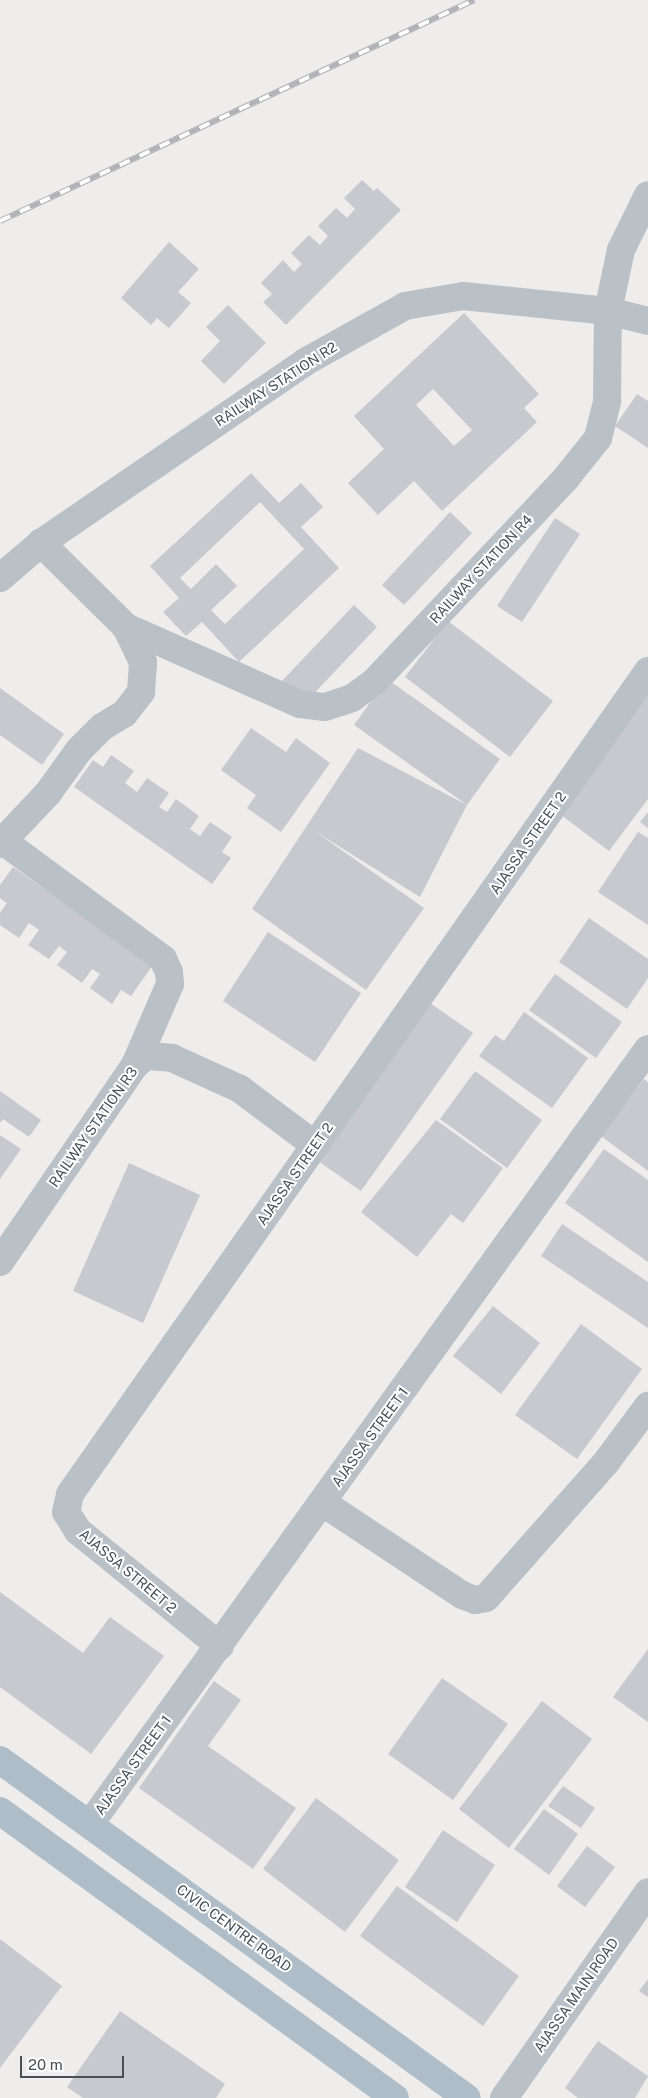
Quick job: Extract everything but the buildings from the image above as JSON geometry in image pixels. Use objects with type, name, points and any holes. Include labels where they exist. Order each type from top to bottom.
[{"type":"main road","name":"CIVIC CENTRE ROAD","points":[[0,1760],[467,2098]]},
{"type":"main road","points":[[0,1811],[395,2098]]},
{"type":"street","name":"RAILWAY STATION R4","points":[[126,627],[300,704],[324,707],[352,698],[375,681],[566,478],[598,438],[608,400],[608,311],[621,250],[648,195]]},
{"type":"street","name":"RAILWAY STATION R2","points":[[0,578],[41,544],[306,362],[405,306],[463,296],[608,311],[648,321]]},
{"type":"street","points":[[41,544],[126,627],[144,662],[141,692],[124,714],[102,727],[79,750],[48,793],[2,842],[163,959],[170,972],[170,984],[135,1065]]},
{"type":"street","name":"AJASSA STREET 2","points":[[220,1646],[78,1532],[66,1512],[70,1494],[648,672]]},
{"type":"street","name":"AJASSA STREET 1","points":[[90,1824],[648,1050]]},
{"type":"street","name":"RAILWAY STATION R3","points":[[0,1262],[135,1065],[146,1056],[172,1058],[240,1089],[315,1145]]},
{"type":"street","points":[[323,1503],[462,1595],[475,1600],[486,1598],[607,1461],[648,1406]]},
{"type":"street","name":"AJASSA MAIN ROAD","points":[[504,2098],[648,1892]]},
{"type":"railway","points":[[0,221],[474,0]]}]
